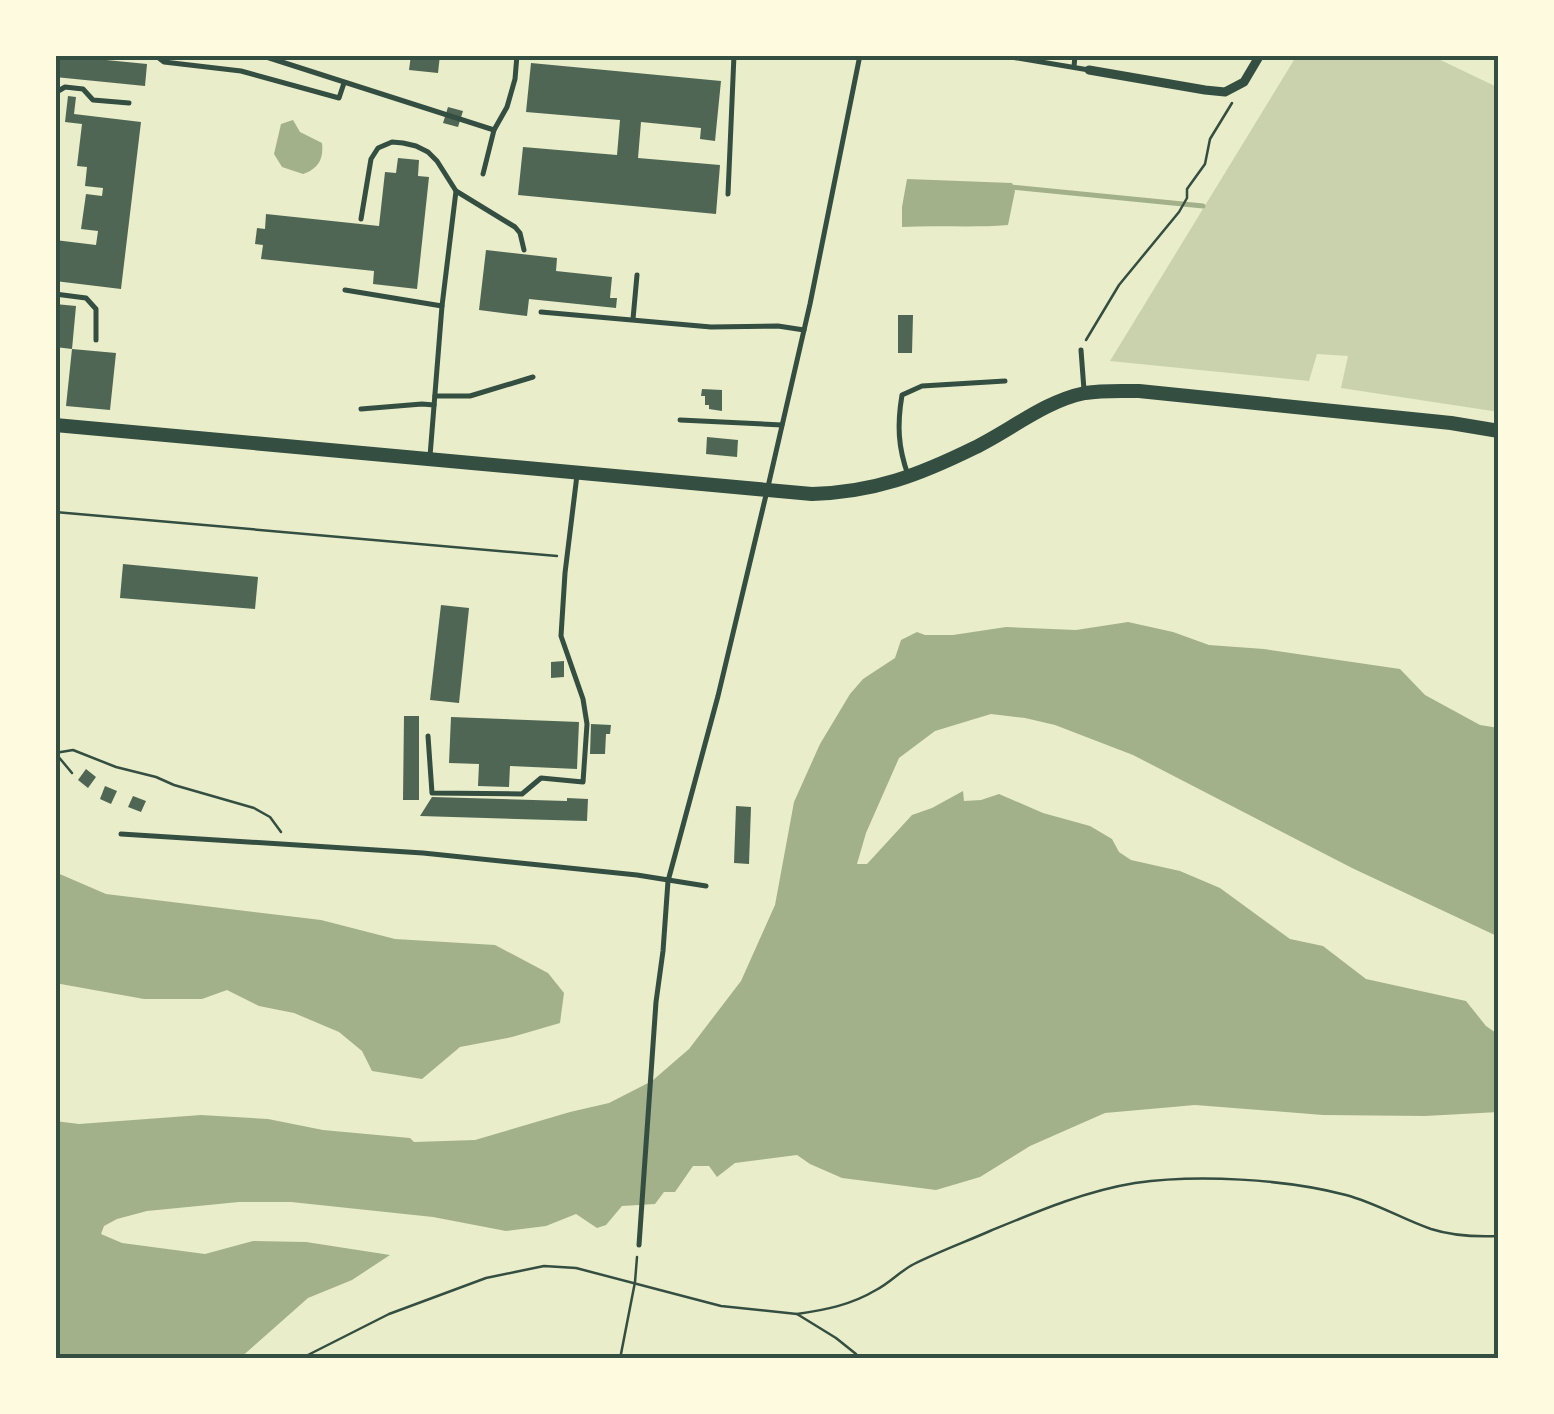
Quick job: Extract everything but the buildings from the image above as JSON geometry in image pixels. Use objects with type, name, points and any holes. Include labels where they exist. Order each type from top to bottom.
[{"type":"main road","points":[[55,425],[812,494],[875,488],[909,477],[974,448],[1064,399],[1084,393],[1139,392],[1499,430]]},
{"type":"street","points":[[1089,70],[1225,92],[1244,82],[1260,55]]},
{"type":"lane","points":[[155,55],[164,62],[241,70],[339,98],[344,82]]},
{"type":"lane","points":[[260,55],[494,130]]},
{"type":"lane","points":[[483,174],[494,130],[516,79],[518,55]]},
{"type":"lane","points":[[728,194],[734,55]]},
{"type":"lane","points":[[638,1246],[668,880],[718,696],[767,491],[860,55]]},
{"type":"lane","points":[[998,55],[1089,70]]},
{"type":"lane","points":[[1074,67],[1075,55]]},
{"type":"lane","points":[[55,93],[66,87],[82,89],[93,100],[128,103]]},
{"type":"lane","points":[[361,219],[371,159],[378,148],[392,142],[416,146],[437,161],[456,191],[515,226],[524,250]]},
{"type":"lane","points":[[429,460],[456,191]]},
{"type":"lane","points":[[633,319],[636,276]]},
{"type":"lane","points":[[346,290],[442,306]]},
{"type":"lane","points":[[55,294],[86,298],[96,308],[96,340]]},
{"type":"lane","points":[[541,312],[712,327],[778,326],[804,330]]},
{"type":"lane","points":[[1081,350],[1084,393]]},
{"type":"lane","points":[[435,396],[470,396],[533,377]]},
{"type":"lane","points":[[909,477],[898,441],[902,396],[922,386],[1005,381]]},
{"type":"lane","points":[[362,409],[434,405]]},
{"type":"lane","points":[[759,414],[764,423]]},
{"type":"lane","points":[[680,420],[782,424]]},
{"type":"lane","points":[[428,736],[432,793],[522,794],[541,778],[583,782],[588,724],[584,699],[561,636],[578,473]]},
{"type":"lane","points":[[121,834],[423,853],[636,874],[706,886]]},
{"type":"path","points":[[1081,350],[1119,285],[1180,212],[1187,188],[1205,164],[1210,139],[1244,82]]},
{"type":"path","points":[[55,512],[567,557]]},
{"type":"path","points":[[55,752],[73,750],[116,767],[254,808],[270,817],[291,845]]},
{"type":"path","points":[[55,752],[72,773]]},
{"type":"path","points":[[300,1359],[388,1314],[486,1278],[544,1266],[576,1268],[720,1306],[797,1314],[830,1310],[878,1290],[910,1266],[937,1253],[1035,1212],[1132,1184],[1203,1180],[1291,1185],[1346,1195],[1432,1229],[1476,1237],[1499,1236]]},
{"type":"path","points":[[620,1359],[638,1246]]},
{"type":"path","points":[[797,1314],[856,1354]]},
{"type":"shaded area","points":[[1297,55],[1430,55],[1499,88],[1499,412],[1341,388],[1348,356],[1317,354],[1309,381],[1110,361]]},
{"type":"shaded area","points":[[293,120],[300,132],[322,143],[319,163],[303,174],[282,167],[274,154],[281,124]]},
{"type":"shaded area","points":[[907,179],[1012,183],[1015,191],[1008,225],[902,227]]},
{"type":"shaded area","points":[[1128,622],[1209,645],[1400,669],[1425,695],[1480,725],[1499,728],[1499,937],[1352,868],[1133,755],[1055,725],[991,714],[935,731],[899,758],[866,833],[857,864],[867,864],[912,815],[963,791],[964,801],[999,794],[1043,813],[1090,826],[1112,839],[1119,852],[1131,860],[1180,871],[1220,888],[1290,939],[1323,946],[1366,979],[1466,1001],[1486,1026],[1499,1035],[1499,1112],[1323,1115],[1195,1105],[1105,1113],[1030,1146],[980,1177],[936,1190],[842,1178],[797,1155],[735,1163],[717,1177],[709,1166],[693,1166],[675,1192],[664,1192],[655,1204],[622,1206],[606,1225],[597,1228],[576,1214],[546,1226],[506,1231],[433,1217],[291,1202],[239,1202],[147,1211],[117,1219],[104,1226],[101,1234],[122,1243],[205,1254],[253,1241],[306,1242],[390,1255],[352,1280],[308,1298],[239,1359],[55,1359],[55,1121],[79,1124],[201,1115],[268,1119],[323,1130],[410,1138],[414,1142],[475,1140],[609,1103],[652,1081],[689,1049],[741,981],[775,905],[794,802],[820,744],[850,694],[863,679],[895,658],[901,640],[917,632],[953,635],[1006,627],[1076,630]]},
{"type":"shaded area","points":[[55,872],[106,894],[321,920],[395,939],[495,945],[548,973],[564,993],[560,1023],[460,1047],[422,1079],[372,1071],[362,1051],[339,1032],[294,1013],[259,1006],[227,990],[202,999],[144,999],[55,983]]},
{"type":"waterway","points":[[1011,187],[1203,206]]}]
